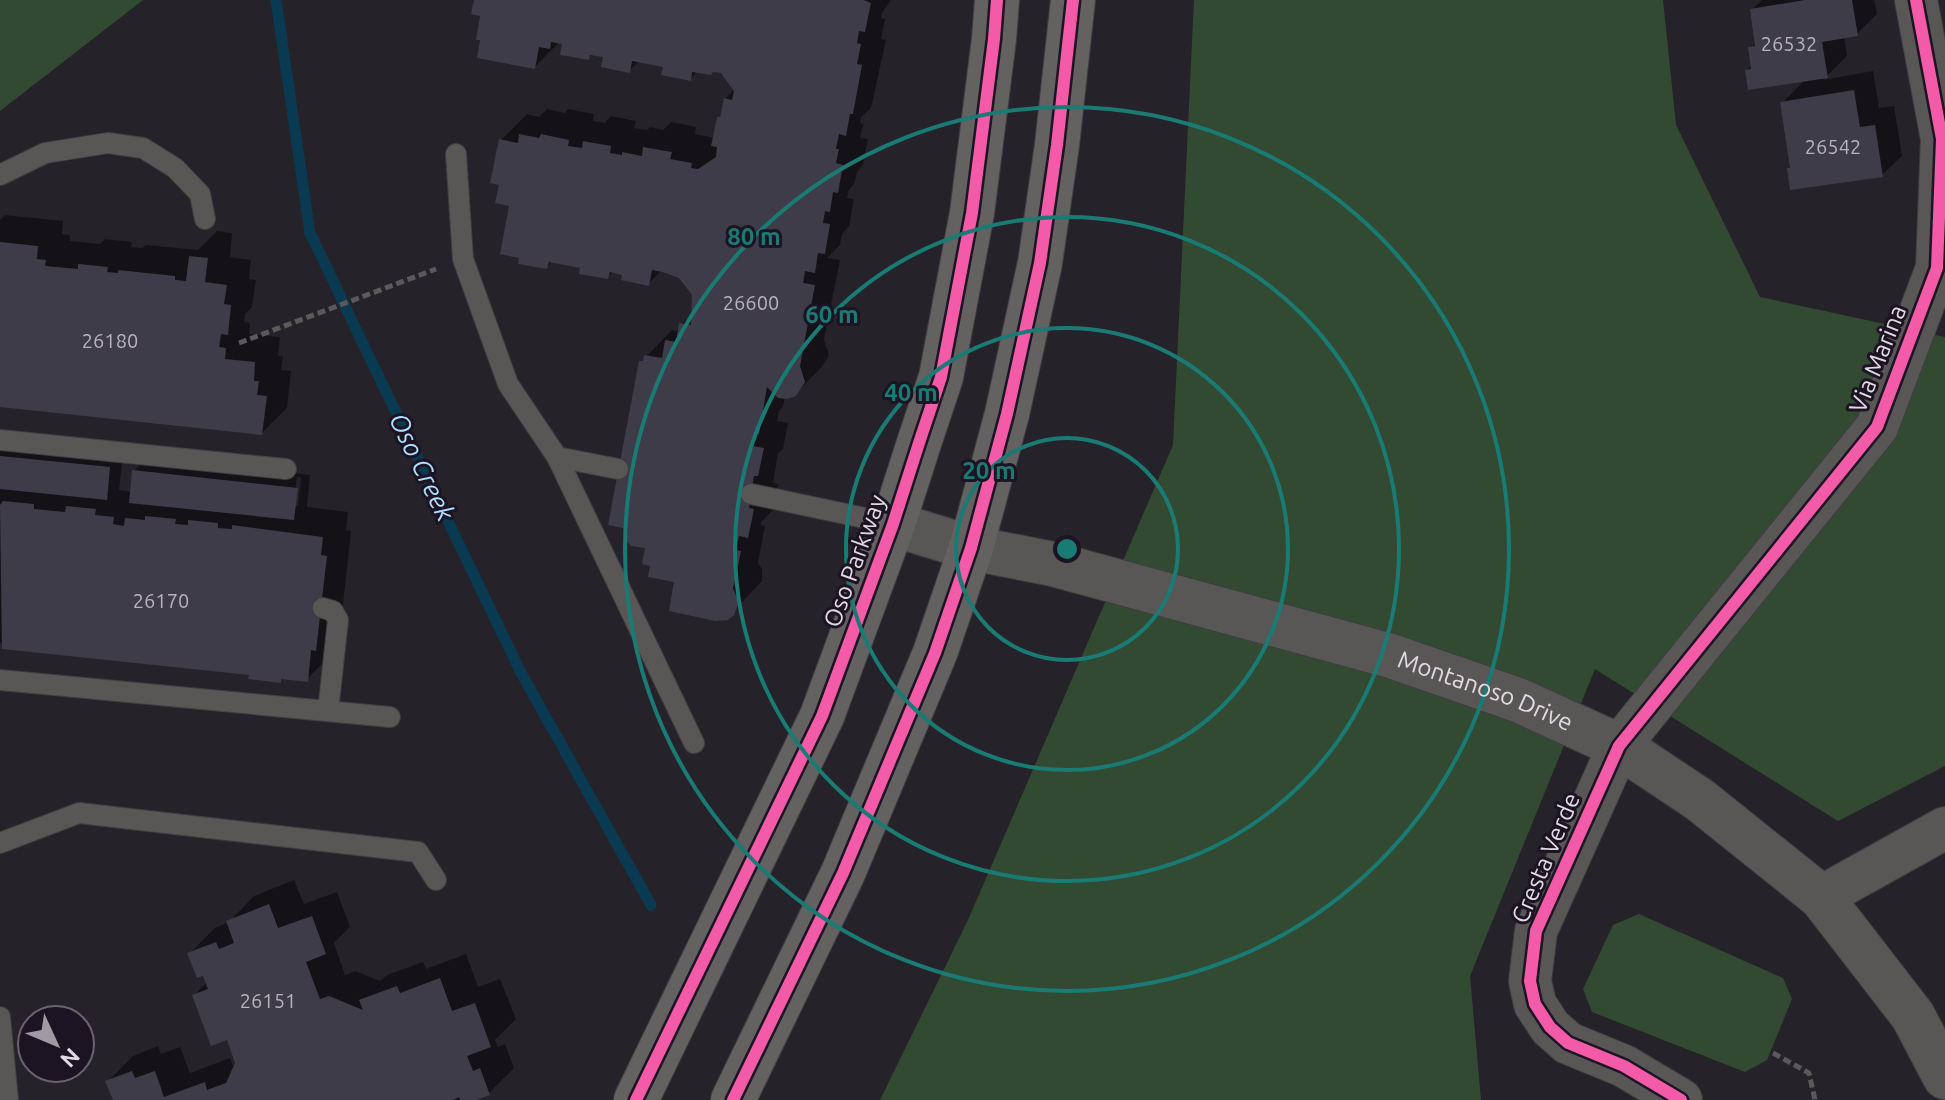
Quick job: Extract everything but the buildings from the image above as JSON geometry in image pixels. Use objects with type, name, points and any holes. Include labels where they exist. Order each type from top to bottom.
[{"type":"main road","name":"Oso Parkway","points":[[636,1100],[822,716],[893,524],[944,362],[972,213],[997,0]]},
{"type":"main road","points":[[733,1100],[843,873],[935,653],[971,548],[1007,414],[1040,263],[1073,0]]},
{"type":"street","name":"Via Marina","points":[[1619,746],[1877,427],[1937,268],[1942,139],[1916,0]]},
{"type":"street","name":"Montanoso Drive","points":[[893,524],[971,548],[1053,564],[1391,656],[1518,700],[1619,746],[1700,800],[1821,897],[1913,1016],[1945,1077]]},
{"type":"street","name":"Cresta Verde","points":[[1619,746],[1536,931],[1530,981],[1535,1004],[1550,1027],[1568,1043],[1624,1066],[1681,1100]]},
{"type":"street","points":[[1821,897],[1945,828]]},
{"type":"lane","points":[[0,175],[45,153],[108,143],[143,148],[175,168],[200,194],[205,219]]},
{"type":"lane","points":[[456,154],[463,259],[508,384],[557,457],[694,743]]},
{"type":"lane","points":[[0,440],[286,469]]},
{"type":"lane","points":[[557,457],[618,469]]},
{"type":"lane","points":[[751,494],[893,524]]},
{"type":"lane","points":[[323,608],[333,611],[338,620],[328,711]]},
{"type":"lane","points":[[0,680],[390,717]]},
{"type":"lane","points":[[0,856],[0,843],[79,813],[418,852],[436,880]]},
{"type":"lane","points":[[0,1017],[8,1100]]},
{"type":"path","points":[[239,343],[405,280]]},
{"type":"path","points":[[1773,1053],[1809,1073],[1815,1100]]},
{"type":"green space","points":[[0,0],[143,0],[0,111]]},
{"type":"green space","points":[[1194,0],[1663,0],[1676,125],[1760,297],[1945,337],[1945,766],[1838,821],[1595,669],[1470,976],[1481,1100],[880,1100],[968,920],[1173,445]]},
{"type":"green space","points":[[1639,914],[1783,978],[1792,999],[1767,1060],[1745,1072],[1592,1012],[1583,989],[1613,925]]},
{"type":"waterway","name":"Oso Creek","points":[[276,0],[310,233],[520,671],[651,905]]},
{"type":"cycle path","points":[[636,1100],[822,716],[893,524],[941,377],[972,213],[997,0]]},
{"type":"cycle path","points":[[733,1100],[843,873],[935,653],[971,548],[1007,414],[1040,263],[1073,0]]},
{"type":"cycle path","points":[[1681,1100],[1624,1066],[1568,1043],[1550,1027],[1535,1004],[1530,981],[1536,931],[1619,746],[1877,427],[1937,268],[1942,139],[1916,0]]}]
